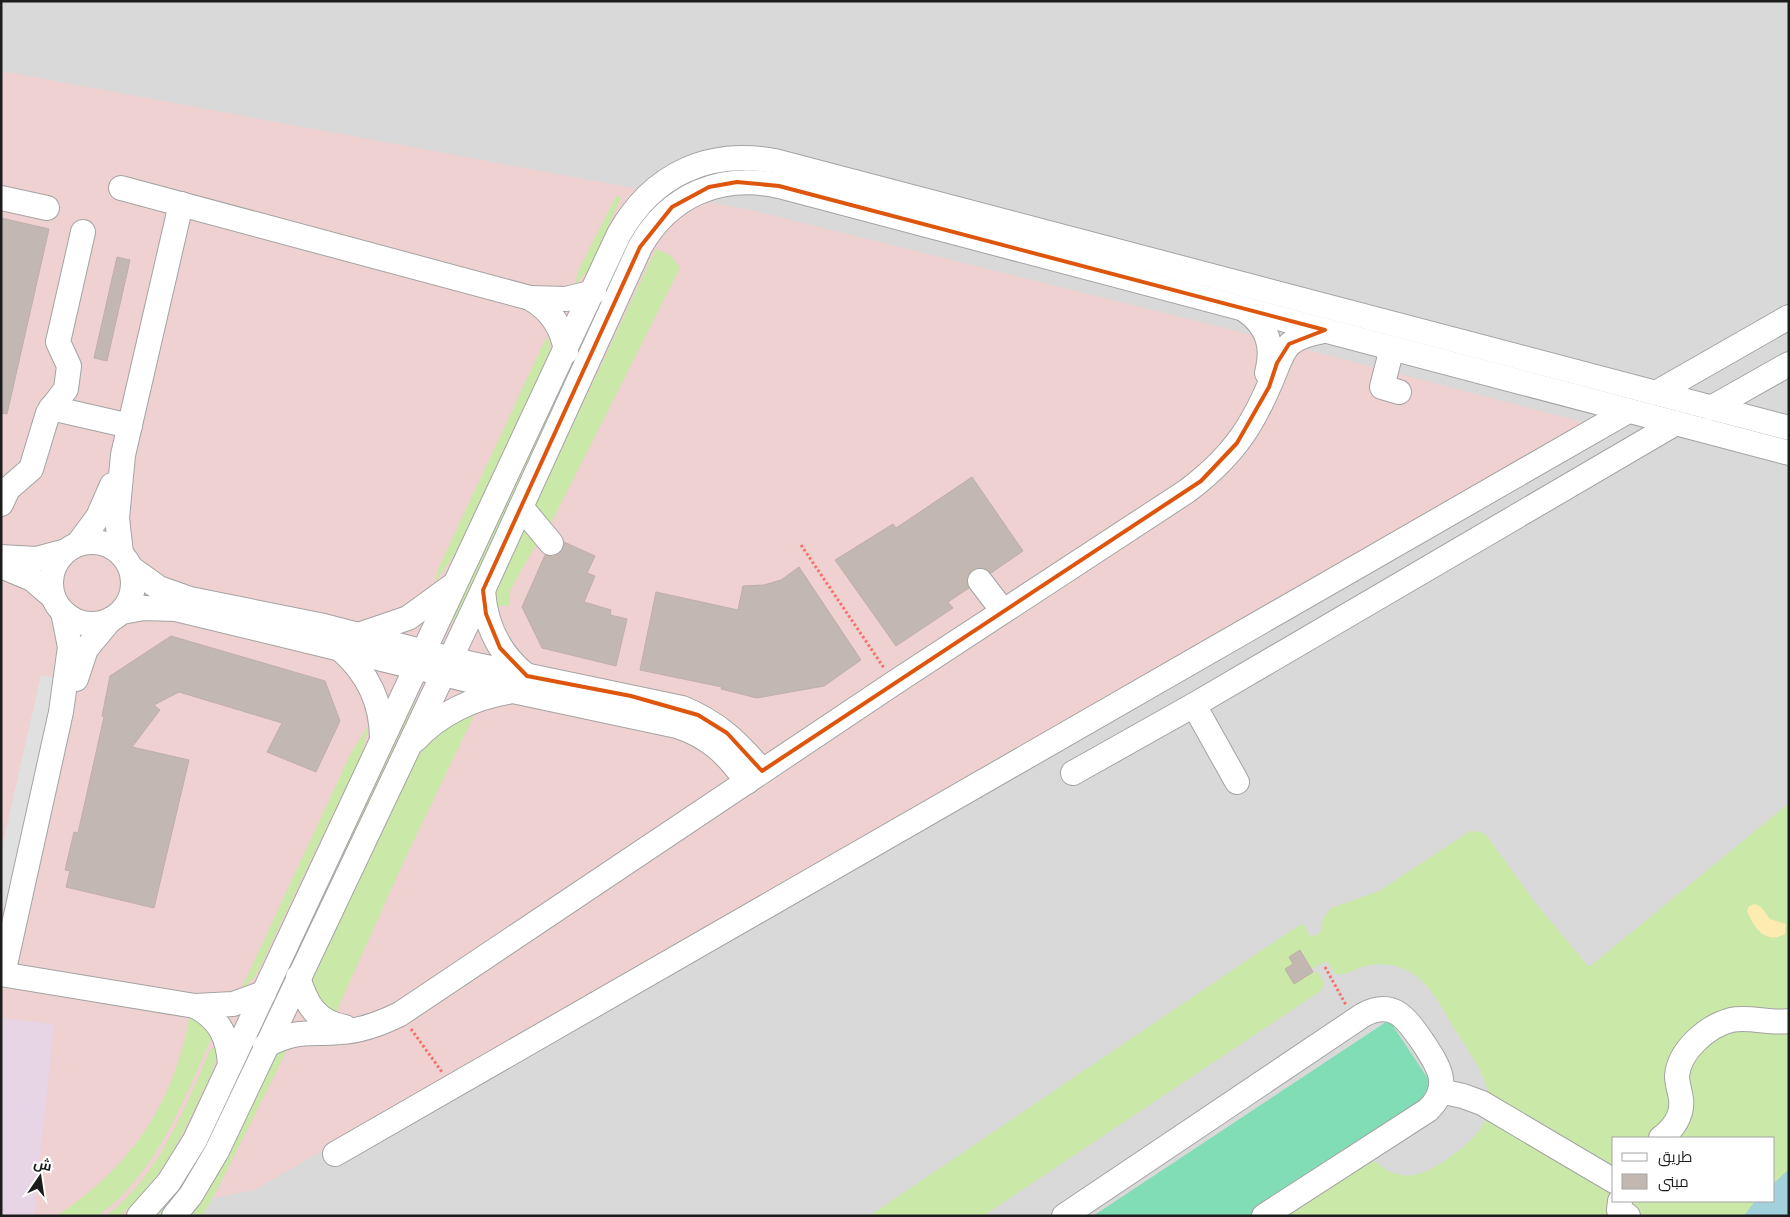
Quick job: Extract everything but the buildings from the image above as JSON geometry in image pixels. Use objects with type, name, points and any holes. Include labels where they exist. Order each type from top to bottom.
[{"type":"street","points":[[139,1216],[169,1182],[183,1162],[627,220],[659,186],[685,170],[714,160],[760,158],[1789,428]]},
{"type":"street","points":[[174,1216],[191,1195],[213,1158],[483,590],[640,247],[654,225],[672,207],[709,187],[737,182],[765,183],[1789,453]]},
{"type":"street","points":[[659,186],[672,207]]},
{"type":"street","points":[[121,188],[530,298],[566,299],[594,292]]},
{"type":"street","points":[[1,198],[47,208]]},
{"type":"street","points":[[181,204],[123,455],[106,503],[89,531],[72,547],[52,572],[58,605],[70,647],[61,712],[2,974],[195,1006],[233,1004],[264,993]]},
{"type":"street","points":[[1,504],[8,489],[31,469],[46,418],[51,408],[64,394],[69,373],[66,360],[58,342],[84,232]]},
{"type":"street","points":[[1091,269],[1098,246]]},
{"type":"street","points":[[530,298],[552,316],[562,333],[566,352]]},
{"type":"street","points":[[1245,310],[1264,327],[1270,343],[1270,360],[1263,397]]},
{"type":"street","points":[[1656,393],[1789,317]]},
{"type":"street","points":[[265,1046],[298,1034],[343,1032],[378,1024],[400,1014],[894,683],[1201,481],[1237,442],[1269,387],[1277,362],[1289,344],[1302,336],[1324,330]]},
{"type":"street","points":[[1392,348],[1382,387],[1399,392]]},
{"type":"street","points":[[1711,408],[1789,364]]},
{"type":"street","points":[[51,408],[130,426]]},
{"type":"street","points":[[335,1154],[1628,410]]},
{"type":"street","points":[[1074,772],[1194,705],[1676,423]]},
{"type":"street","points":[[61,712],[70,697],[86,649],[132,596],[134,587],[126,561],[117,518],[123,455]]},
{"type":"street","points":[[521,507],[551,543]]},
{"type":"street","points":[[1,557],[36,558],[72,547],[101,542],[154,585],[179,596],[360,634],[420,659],[520,683],[631,696],[690,711],[727,733],[754,777]]},
{"type":"street","points":[[1,566],[32,579],[58,605],[85,624],[144,608],[176,609],[340,649],[420,659]]},
{"type":"street","points":[[980,581],[1003,611]]},
{"type":"street","points":[[360,634],[408,618],[457,582]]},
{"type":"street","points":[[483,590],[486,614],[494,637],[520,683]]},
{"type":"street","points":[[340,649],[359,668],[373,692],[381,716],[382,740]]},
{"type":"street","points":[[407,748],[431,725],[459,708],[520,683]]},
{"type":"street","points":[[1194,705],[1237,782]]},
{"type":"street","points":[[298,977],[304,998],[320,1018],[335,1025],[354,1029]]},
{"type":"street","points":[[195,1006],[211,1016],[223,1030],[229,1047],[230,1064]]},
{"type":"street","points":[[1064,1216],[1354,1021],[1376,1010],[1390,1010],[1402,1016],[1439,1068],[1440,1091],[1435,1102],[1428,1110],[1264,1216]]},
{"type":"street","points":[[1662,1137],[1673,1127],[1680,1114],[1681,1099],[1678,1071],[1686,1054],[1697,1040],[1710,1030],[1733,1020],[1768,1023],[1789,1021]]},
{"type":"street","points":[[1440,1091],[1463,1096],[1482,1103],[1612,1180]]},
{"type":"street","points":[[1620,1202],[1619,1210],[1628,1216]]},
{"type":"path","points":[[801,545],[894,683]]},
{"type":"path","points":[[1325,967],[1354,1021]]},
{"type":"path","points":[[400,1014],[452,1087]]},
{"type":"highlighted area","points":[[737,182],[779,186],[1325,330],[1289,344],[1277,363],[1269,387],[1237,443],[1201,481],[762,771],[727,733],[698,715],[631,696],[527,676],[500,648],[486,614],[483,590],[640,247],[672,207],[709,187]]},
{"type":"shaded area","points":[[1,1],[1789,1],[1789,1216],[1,1216]]},
{"type":"shaded area","points":[[1,71],[751,210],[1217,326],[1590,424],[254,1190],[125,1216],[1,1216]]},
{"type":"shaded area","points":[[41,675],[59,679],[7,909],[1,908],[1,851]]},
{"type":"shaded area","points":[[1,1018],[54,1024],[34,1216],[1,1216]]},
{"type":"green space","points":[[616,196],[621,198],[590,268],[574,286],[579,269]]},
{"type":"green space","points":[[640,216],[642,222],[454,622],[450,620]]},
{"type":"green space","points":[[656,249],[670,255],[680,268],[547,531],[532,511]]},
{"type":"green space","points":[[551,338],[549,354],[455,554],[435,582],[438,569],[545,340]]},
{"type":"green space","points":[[526,523],[538,541],[509,592],[510,605],[493,607],[494,594]]},
{"type":"green space","points":[[411,701],[415,703],[205,1150],[178,1194],[159,1216],[151,1216]]},
{"type":"green space","points":[[477,709],[403,863],[333,1019],[322,1012],[311,980],[423,745],[430,736]]},
{"type":"green space","points":[[369,724],[363,751],[261,965],[254,978],[244,988],[242,987],[351,753]]},
{"type":"green space","points":[[1789,803],[1789,1216],[1281,1216],[1372,1160],[1388,1171],[1400,1175],[1424,1172],[1440,1164],[1473,1138],[1484,1123],[1489,1107],[1488,1092],[1483,1076],[1435,997],[1419,979],[1402,968],[1382,964],[1368,965],[1341,975],[1334,973],[1327,961],[1311,969],[1300,950],[1289,956],[1293,964],[1285,969],[1294,983],[1313,972],[1318,972],[1324,982],[1322,990],[983,1216],[869,1216],[1290,931],[1304,924],[1310,937],[1320,933],[1323,919],[1331,908],[1379,891],[1470,831],[1481,832],[1486,835],[1537,905],[1589,967]]},
{"type":"green space","points":[[190,1014],[214,1032],[168,1132],[154,1155],[138,1178],[98,1216],[56,1216],[83,1197],[107,1176],[128,1154],[146,1130],[161,1104],[173,1076],[183,1046]]},
{"type":"green space","points":[[1389,1020],[1437,1092],[1250,1216],[1093,1216]]},
{"type":"green space","points":[[217,1044],[216,1058],[210,1077],[185,1129],[167,1160],[146,1189],[120,1216],[106,1216],[125,1199],[156,1161],[180,1118],[210,1050]]},
{"type":"green space","points":[[288,1048],[215,1194],[202,1216],[191,1216],[226,1159],[274,1056],[277,1051]]},
{"type":"sand","points":[[1755,904],[1761,907],[1770,919],[1786,924],[1785,934],[1771,937],[1761,933],[1747,911],[1749,906]]},
{"type":"water","points":[[1789,1169],[1789,1216],[1744,1216],[1754,1202],[1775,1202],[1775,1182]]}]
